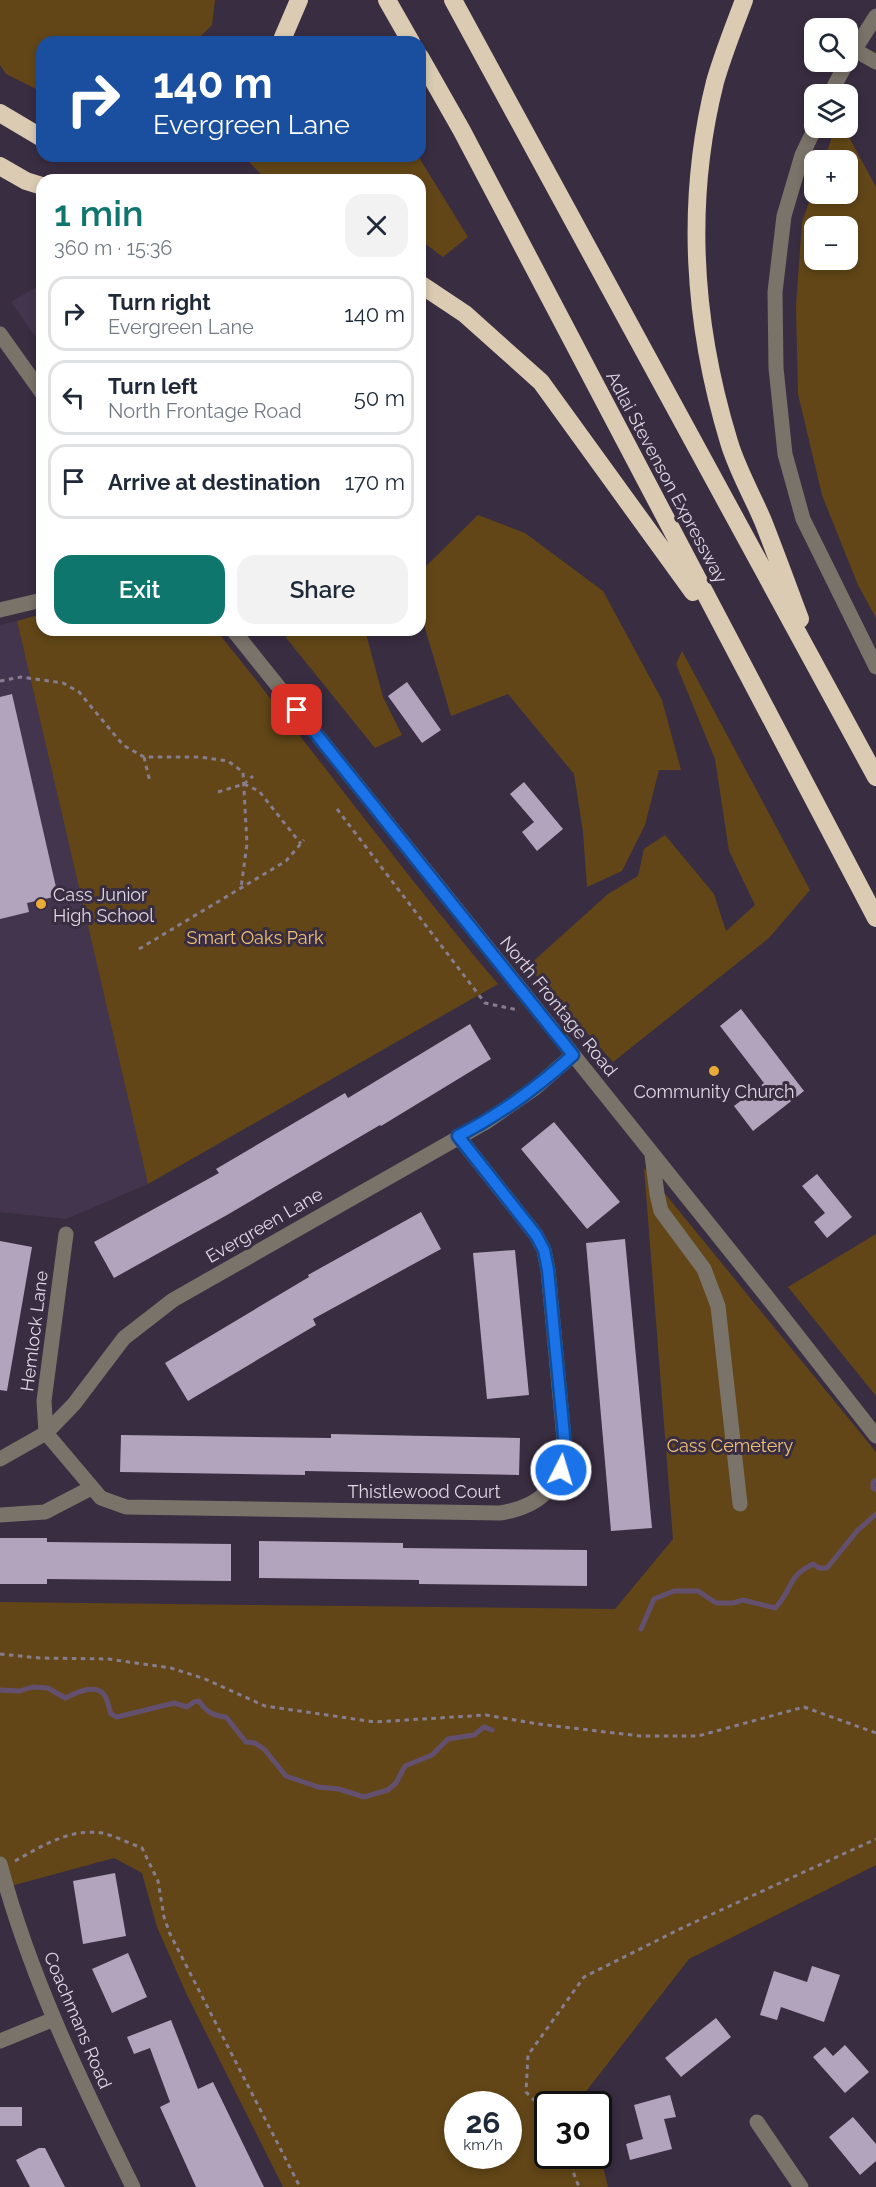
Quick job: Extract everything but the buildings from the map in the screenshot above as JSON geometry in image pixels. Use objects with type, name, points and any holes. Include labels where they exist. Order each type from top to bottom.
[{"type":"highway","points":[[284,36],[299,0]]},
{"type":"highway","points":[[387,0],[408,36]]},
{"type":"highway","points":[[453,0],[876,777]]},
{"type":"highway","points":[[744,0],[716,80],[700,162],[696,204],[697,274],[702,330],[718,403],[730,444],[764,524],[825,685]]},
{"type":"highway","name":"Adlai Stevenson Expressway","points":[[426,68],[462,131],[876,918]]},
{"type":"highway","points":[[0,113],[36,134]]},
{"type":"highway","points":[[0,166],[36,184]]},
{"type":"highway","points":[[426,288],[465,314],[541,382],[728,638]]},
{"type":"street","points":[[858,43],[876,16]]},
{"type":"street","points":[[858,59],[876,62]]},
{"type":"street","points":[[810,138],[802,155],[784,216],[775,292],[776,368],[785,454],[803,519],[876,667]]},
{"type":"street","points":[[0,334],[36,385]]},
{"type":"street","points":[[0,610],[36,601]]},
{"type":"street","name":"North Frontage Road","points":[[237,636],[876,1436]]},
{"type":"street","name":"Evergreen Lane","points":[[0,1459],[46,1432],[74,1404],[124,1338],[173,1300],[518,1101],[573,1055]]},
{"type":"street","name":"Thistlewood Court","points":[[46,1432],[101,1498],[126,1507],[488,1513],[519,1510],[537,1501],[561,1470],[565,1449],[546,1260],[536,1235],[458,1136]]},
{"type":"street","points":[[652,1155],[661,1210],[704,1269],[718,1306],[740,1504]]},
{"type":"street","name":"Hemlock Lane","points":[[46,1432],[44,1401],[66,1234]]},
{"type":"street","points":[[0,1515],[45,1512],[91,1488]]},
{"type":"street","name":"Coachmans Road","points":[[1,1866],[26,1947],[54,2019],[86,2092],[133,2187]]},
{"type":"street","points":[[0,2041],[54,2019]]},
{"type":"street","points":[[756,2122],[801,2187]]},
{"type":"path","points":[[0,681],[21,677],[63,683],[80,693],[123,745],[144,757],[200,757],[228,762],[243,772],[247,844],[241,888]]},
{"type":"path","points":[[144,757],[150,782]]},
{"type":"path","points":[[218,792],[244,784],[253,776]]},
{"type":"path","points":[[140,949],[286,861],[302,842],[259,791],[244,784]]},
{"type":"path","points":[[337,809],[485,1003],[539,1013]]},
{"type":"path","points":[[0,1654],[40,1658],[108,1659],[171,1668],[205,1679],[265,1706],[375,1722],[486,1714],[537,1724],[640,1736],[698,1736],[804,1707],[876,1733]]},
{"type":"path","points":[[1,1866],[66,1835],[85,1832],[104,1834],[142,1848],[158,1881],[164,1917],[170,1934],[300,2187]]},
{"type":"path","points":[[534,2100],[526,2092],[528,2055],[584,1977],[684,1927],[876,1839]]},
{"type":"path","points":[[572,2169],[579,2187]]},
{"type":"shaded area","points":[[36,287],[36,337],[11,302]]},
{"type":"shaded area","name":"Cass Junior High School","points":[[17,621],[148,1184],[66,1219],[0,1212],[0,625]]},
{"type":"green space","points":[[0,0],[215,0],[212,25],[201,36],[36,36],[36,89],[6,74],[0,65]]},
{"type":"green space","points":[[832,138],[849,138],[856,150],[827,150]]},
{"type":"green space","points":[[858,154],[876,187],[876,618],[858,585],[822,495],[798,394],[796,306],[802,222],[804,216],[804,270],[858,270],[858,216],[804,216],[808,204],[858,204]]},
{"type":"green space","points":[[249,162],[422,162],[468,237],[443,257],[426,244],[426,174],[261,174]]},
{"type":"green space","points":[[478,515],[525,533],[603,591],[662,700],[681,770],[659,770],[645,825],[622,871],[587,887],[583,832],[574,774],[508,694],[451,716],[426,631],[426,566]]},
{"type":"green space","name":"Smart Oaks Park","points":[[36,616],[36,636],[221,636],[426,897],[498,984],[148,1184],[17,621]]},
{"type":"green space","points":[[285,636],[367,636],[383,697],[402,735],[375,748]]},
{"type":"green space","points":[[682,651],[810,890],[769,938],[613,1062],[528,966],[608,894],[638,876],[644,849],[665,835],[714,894],[726,931],[755,905],[729,851],[715,759],[676,664]]},
{"type":"green space","name":"Cass Cemetery","points":[[644,1168],[876,1452],[876,1865],[689,1959],[586,2091],[534,2091],[534,2169],[604,2169],[608,2187],[283,2187],[187,1995],[157,1927],[142,1873],[114,1858],[0,1889],[0,1602],[615,1609],[673,1539]]},
{"type":"green space","points":[[876,1234],[876,1396],[788,1287]]},
{"type":"waterway","points":[[876,1480],[873,1482],[873,1488],[876,1490]]},
{"type":"waterway","points":[[641,1629],[654,1599],[674,1591],[698,1591],[716,1603],[733,1603],[743,1600],[775,1608],[798,1574],[813,1564],[819,1568],[827,1568],[857,1531],[876,1514]]},
{"type":"waterway","points":[[0,1690],[20,1691],[32,1687],[48,1688],[65,1698],[86,1690],[97,1690],[105,1696],[111,1714],[117,1717],[174,1703],[187,1707],[199,1701],[211,1713],[226,1717],[246,1742],[255,1743],[264,1749],[286,1776],[318,1787],[339,1789],[364,1797],[388,1790],[396,1783],[405,1766],[432,1755],[448,1739],[474,1735],[484,1727],[492,1730]]},
{"type":"place","name":"Cass Junior High School","points":[[41,904]]},
{"type":"place","name":"Community Church","points":[[714,1071]]},
{"type":"route","points":[[297,710],[573,1055],[509,1107],[458,1136],[536,1235],[544,1250],[548,1270],[565,1449],[561,1470]]}]
